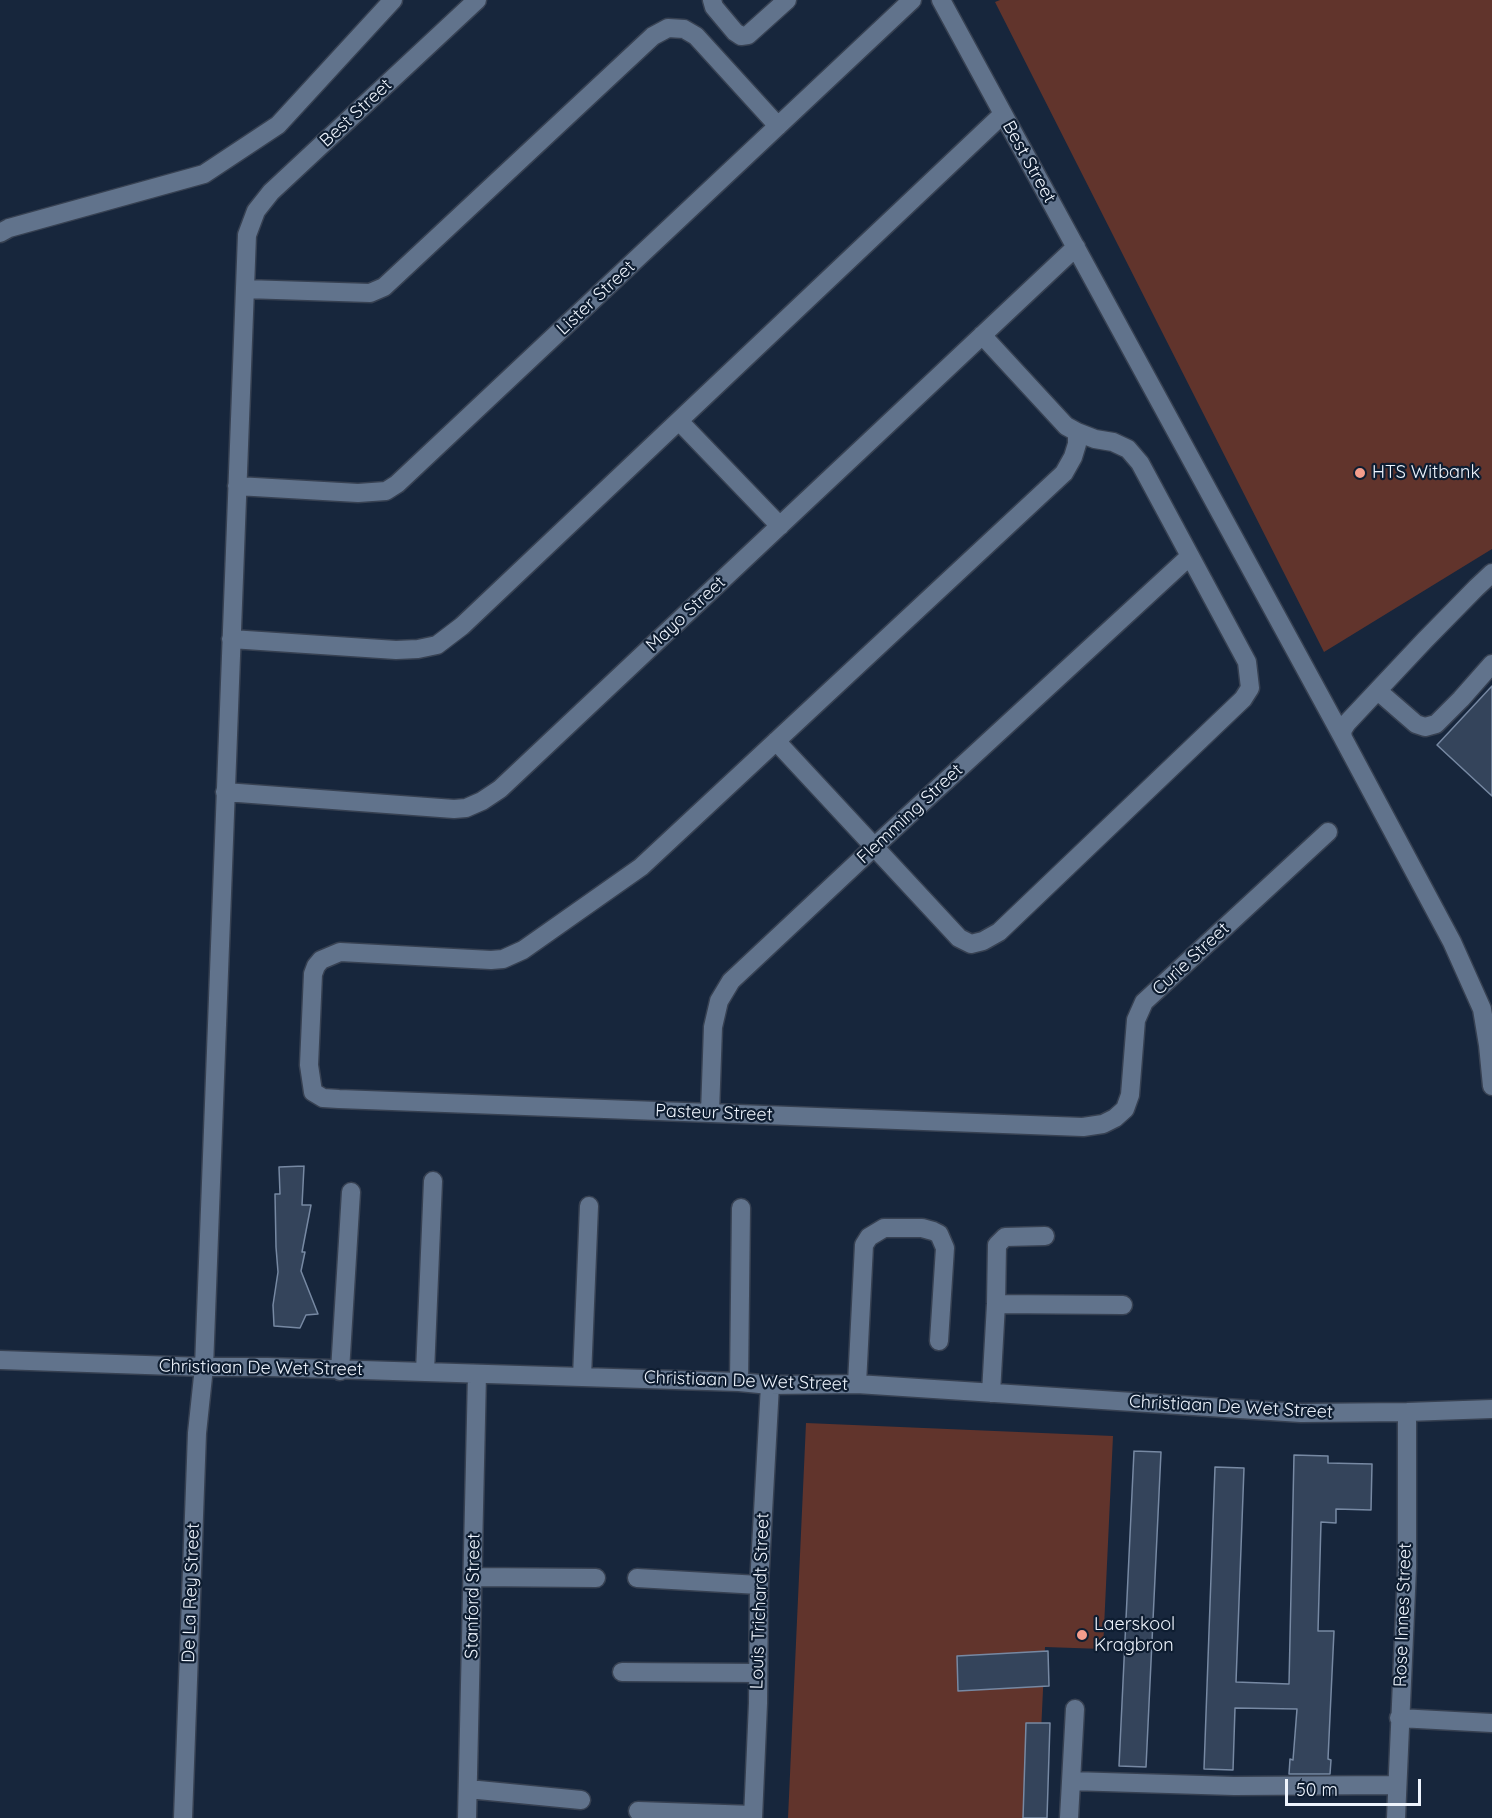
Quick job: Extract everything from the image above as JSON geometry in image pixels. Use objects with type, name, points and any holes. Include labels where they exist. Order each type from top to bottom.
[{"type":"street","points":[[0,233],[9,228],[204,174],[278,125],[393,0]]},
{"type":"street","name":"Best Street","points":[[247,235],[256,211],[271,192],[477,0]]},
{"type":"street","points":[[712,0],[714,7],[741,36],[748,35],[787,0]]},
{"type":"street","name":"Lister Street","points":[[237,486],[358,493],[386,490],[397,484],[912,0]]},
{"type":"street","name":"Best Street","points":[[941,0],[1343,738],[1487,1008],[1492,1086]]},
{"type":"street","points":[[245,289],[370,293],[384,287],[653,36],[668,28],[684,29],[696,36],[778,126]]},
{"type":"street","points":[[231,639],[396,650],[437,645],[462,626],[1003,114]]},
{"type":"street","name":"De La Rey Street","points":[[183,1818],[197,1433],[204,1367],[247,235]]},
{"type":"street","name":"Mayo Street","points":[[225,792],[454,809],[466,808],[482,801],[500,789],[1076,247]]},
{"type":"street","points":[[982,335],[1066,426],[1095,439],[1113,442],[1128,449],[1140,463],[1247,662],[1250,688],[1243,699],[999,932],[983,941],[970,944],[959,938],[776,741],[1064,473],[1075,451],[1077,432]]},
{"type":"street","points":[[679,421],[780,526]]},
{"type":"street","name":"Flemming Street","points":[[710,1113],[713,1027],[718,1001],[731,981],[1190,556]]},
{"type":"street","points":[[1343,738],[1342,731],[1347,723],[1492,573]]},
{"type":"street","points":[[1378,691],[1416,724],[1425,727],[1436,724],[1492,664]]},
{"type":"street","name":"Pasteur Street","points":[[776,741],[640,867],[512,956],[491,960],[340,952],[321,960],[313,974],[309,1065],[314,1092],[323,1098],[339,1099],[1083,1127],[1103,1124],[1115,1118]]},
{"type":"street","name":"Curie Street","points":[[1115,1118],[1125,1109],[1130,1095],[1136,1020],[1144,1002],[1328,832]]},
{"type":"street","points":[[425,1372],[433,1180]]},
{"type":"street","points":[[340,1371],[351,1192]]},
{"type":"street","points":[[582,1377],[589,1206]]},
{"type":"street","points":[[739,1382],[741,1208]]},
{"type":"street","points":[[857,1384],[864,1245],[869,1237],[884,1228],[922,1228],[939,1234],[945,1248],[939,1341]]},
{"type":"street","points":[[991,1393],[997,1245],[1005,1237],[1045,1236]]},
{"type":"street","points":[[996,1304],[1123,1305]]},
{"type":"street","name":"Christiaan De Wet Street","points":[[0,1360],[739,1382],[770,1385],[857,1384],[1300,1413],[1492,1409]]},
{"type":"street","name":"Stanford Street","points":[[467,1818],[477,1374]]},
{"type":"street","name":"Louis Trichardt Street","points":[[753,1817],[758,1703],[759,1585],[770,1385]]},
{"type":"street","name":"Rose Innes Street","points":[[1396,1818],[1407,1568],[1407,1412]]},
{"type":"street","points":[[474,1577],[596,1578]]},
{"type":"street","points":[[637,1578],[759,1585]]},
{"type":"street","points":[[622,1672],[757,1673]]},
{"type":"street","points":[[1069,1818],[1075,1709]]},
{"type":"street","points":[[1399,1718],[1492,1723]]},
{"type":"street","points":[[1071,1781],[1234,1786],[1397,1785]]},
{"type":"street","points":[[468,1789],[581,1800]]},
{"type":"street","points":[[638,1811],[753,1817]]},
{"type":"shaded area","name":"HTS Witbank","points":[[1000,0],[1492,0],[1492,549],[1324,652],[995,2]]},
{"type":"shaded area","points":[[806,1423],[1113,1436],[1103,1649],[1045,1647],[1037,1818],[788,1818]]},
{"type":"building","points":[[1492,686],[1492,796],[1437,745]]},
{"type":"building","points":[[304,1166],[302,1205],[311,1205],[302,1252],[305,1252],[301,1271],[318,1314],[306,1315],[300,1328],[274,1326],[273,1305],[278,1272],[275,1194],[280,1194],[279,1167]]},
{"type":"building","points":[[1134,1451],[1161,1452],[1146,1767],[1119,1766]]},
{"type":"building","points":[[1294,1455],[1328,1456],[1328,1463],[1372,1464],[1371,1510],[1336,1509],[1336,1523],[1321,1522],[1318,1631],[1334,1631],[1328,1759],[1331,1760],[1330,1774],[1289,1774],[1290,1759],[1293,1760],[1297,1709],[1235,1708],[1233,1770],[1204,1769],[1215,1467],[1244,1468],[1236,1682],[1289,1684]]},
{"type":"building","points":[[1048,1651],[1049,1686],[958,1691],[957,1656]]},
{"type":"building","points":[[1026,1723],[1050,1723],[1047,1818],[1023,1818]]},
{"type":"place","name":"HTS Witbank","points":[[1360,473]]},
{"type":"place","name":"Laerskool Kragbron","points":[[1082,1635]]}]
